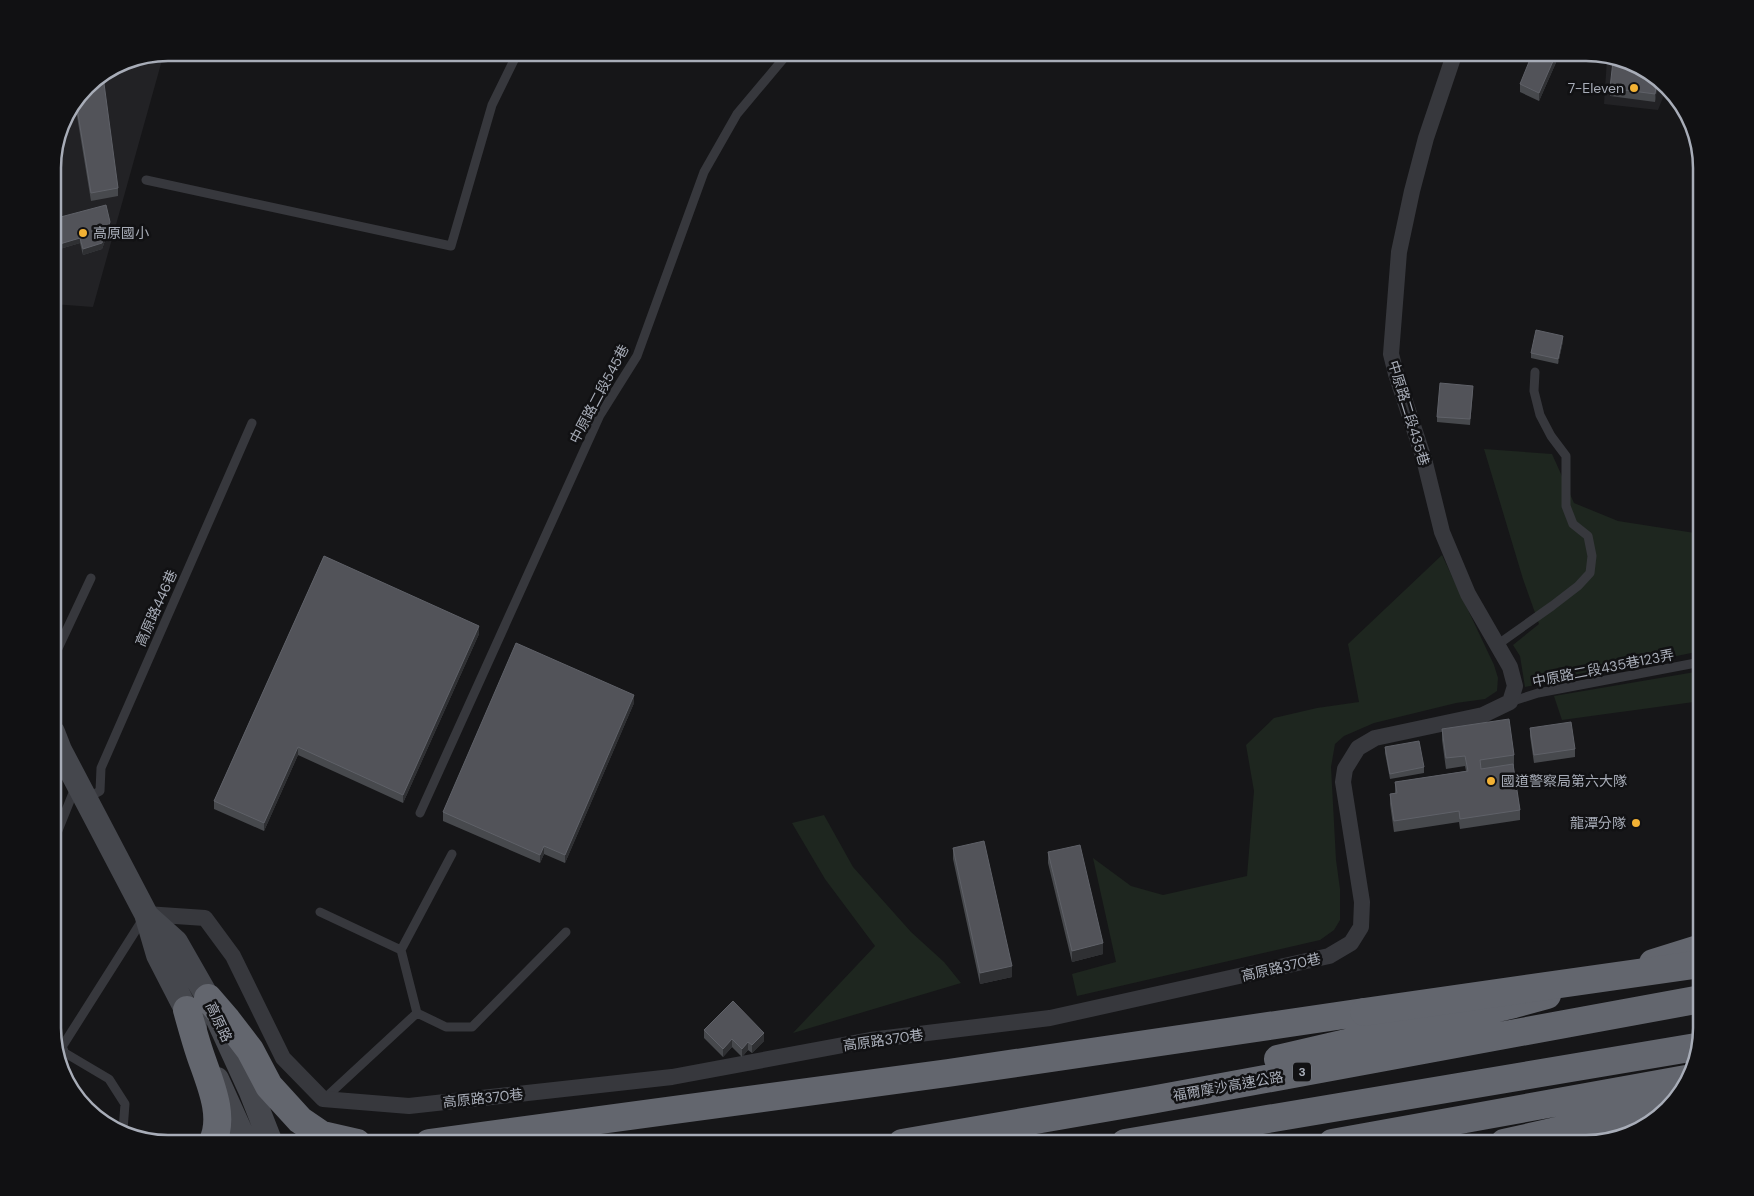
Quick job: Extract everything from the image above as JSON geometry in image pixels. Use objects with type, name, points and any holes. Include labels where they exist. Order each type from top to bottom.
[{"type":"highway","points":[[1150,1100],[1232,1070],[1514,1004],[1693,951]]},
{"type":"highway","points":[[494,1135],[938,1074],[1693,965]]},
{"type":"highway","name":"福爾摩沙高速公路","points":[[953,1135],[1693,1001]]},
{"type":"highway","points":[[197,1004],[216,1109],[215,1135]]},
{"type":"highway","points":[[197,1004],[227,1020],[250,1050],[269,1086],[300,1120],[322,1135]]},
{"type":"highway","points":[[1178,1135],[1691,1048]]},
{"type":"highway","points":[[1381,1135],[1678,1081]]},
{"type":"highway","points":[[1543,1135],[1655,1109]]},
{"type":"street","name":"中原路二段435巷","points":[[1452,61],[1426,138],[1399,252],[1391,354],[1424,459],[1442,532],[1468,594],[1510,667],[1515,686],[1510,702]]},
{"type":"street","name":"高原路370巷","points":[[324,1099],[410,1106],[672,1078],[870,1040],[1050,1018],[1329,956],[1351,943],[1360,927],[1362,902],[1344,782],[1345,769],[1358,748],[1375,738],[1483,715],[1510,702]]},
{"type":"street","name":"高原路","points":[[61,749],[81,791],[146,914],[176,942],[243,1135]]},
{"type":"street","points":[[146,914],[205,918],[233,956],[283,1058],[324,1099]]},
{"type":"street","name":"高原路","points":[[197,1004],[251,1092],[268,1135]]},
{"type":"lane","points":[[146,180],[451,246],[492,104],[514,61]]},
{"type":"lane","name":"中原路二段545巷","points":[[420,813],[600,415],[637,356],[704,172],[737,114],[781,61]]},
{"type":"lane","points":[[1497,645],[1578,586],[1590,573],[1592,556],[1588,536],[1573,524],[1566,506],[1566,456],[1551,436],[1540,415],[1534,391],[1534,372]]},
{"type":"lane","name":"高原路446巷","points":[[81,791],[100,791],[101,768],[252,423]]},
{"type":"lane","points":[[61,642],[91,578]]},
{"type":"lane","name":"中原路二段435巷123弄","points":[[1510,702],[1538,693],[1693,664]]},
{"type":"lane","points":[[61,828],[81,791]]},
{"type":"lane","points":[[417,1013],[402,950],[452,854]]},
{"type":"lane","points":[[320,912],[402,950]]},
{"type":"lane","points":[[62,1043],[146,914]]},
{"type":"lane","points":[[417,1013],[446,1026],[472,1027],[566,932]]},
{"type":"lane","points":[[324,1099],[417,1013]]},
{"type":"lane","points":[[64,1053],[109,1079],[125,1104],[123,1125]]},
{"type":"shaded area","name":"高原國小","points":[[162,61],[93,307],[61,305],[61,162],[65,141],[72,121],[79,109],[103,83],[128,69]]},
{"type":"shaded area","points":[[1607,63],[1633,72],[1645,79],[1664,96],[1658,110],[1604,104]]},
{"type":"shaded area","points":[[1484,449],[1552,454],[1574,503],[1618,521],[1693,533],[1693,653],[1525,687],[1520,656],[1513,645],[1539,624],[1523,579]]},
{"type":"shaded area","points":[[1442,555],[1494,665],[1498,678],[1497,691],[1485,699],[1456,703],[1374,723],[1344,736],[1335,744],[1331,767],[1336,860],[1340,889],[1340,920],[1334,930],[1320,940],[1077,996],[1072,974],[1116,962],[1093,858],[1131,886],[1163,895],[1247,876],[1254,791],[1246,745],[1274,718],[1317,708],[1359,702],[1348,644]]},
{"type":"shaded area","points":[[1693,672],[1693,702],[1562,720],[1554,696]]},
{"type":"shaded area","points":[[824,815],[853,867],[911,932],[944,962],[961,983],[793,1033],[875,946],[825,879],[792,823]]},
{"type":"building","points":[[1529,61],[1553,61],[1539,93],[1520,84]]},
{"type":"building","points":[[1613,65],[1633,72],[1656,88],[1655,94],[1610,88]]},
{"type":"building","points":[[104,82],[118,188],[91,193],[78,111]]},
{"type":"building","points":[[106,205],[110,222],[102,243],[83,249],[80,238],[61,244],[61,217]]},
{"type":"building","points":[[1536,330],[1563,336],[1558,359],[1531,353]]},
{"type":"building","points":[[1440,383],[1473,386],[1470,419],[1437,417]]},
{"type":"building","points":[[324,556],[479,626],[403,795],[298,747],[264,823],[214,801]]},
{"type":"building","points":[[516,643],[634,695],[565,855],[544,846],[540,855],[443,812]]},
{"type":"building","name":"國道警察局第六大隊","points":[[1509,719],[1514,755],[1480,760],[1481,769],[1513,764],[1520,810],[1460,819],[1459,811],[1394,821],[1390,794],[1397,793],[1395,782],[1468,771],[1465,756],[1446,758],[1442,729]]},
{"type":"building","points":[[1571,722],[1575,749],[1534,755],[1530,728]]},
{"type":"building","points":[[1419,741],[1424,767],[1390,774],[1385,747]]},
{"type":"building","points":[[984,841],[1012,966],[980,973],[953,848]]},
{"type":"building","points":[[1080,845],[1103,943],[1072,951],[1048,852]]},
{"type":"building","points":[[733,1001],[764,1033],[752,1045],[748,1042],[742,1049],[732,1039],[723,1049],[704,1030]]},
{"type":"place","name":"7-Eleven","points":[[1634,88]]},
{"type":"place","name":"高原國小","points":[[83,233]]},
{"type":"place","name":"國道警察局第六大隊","points":[[1491,781]]},
{"type":"place","name":"龍潭分隊","points":[[1636,823]]}]
